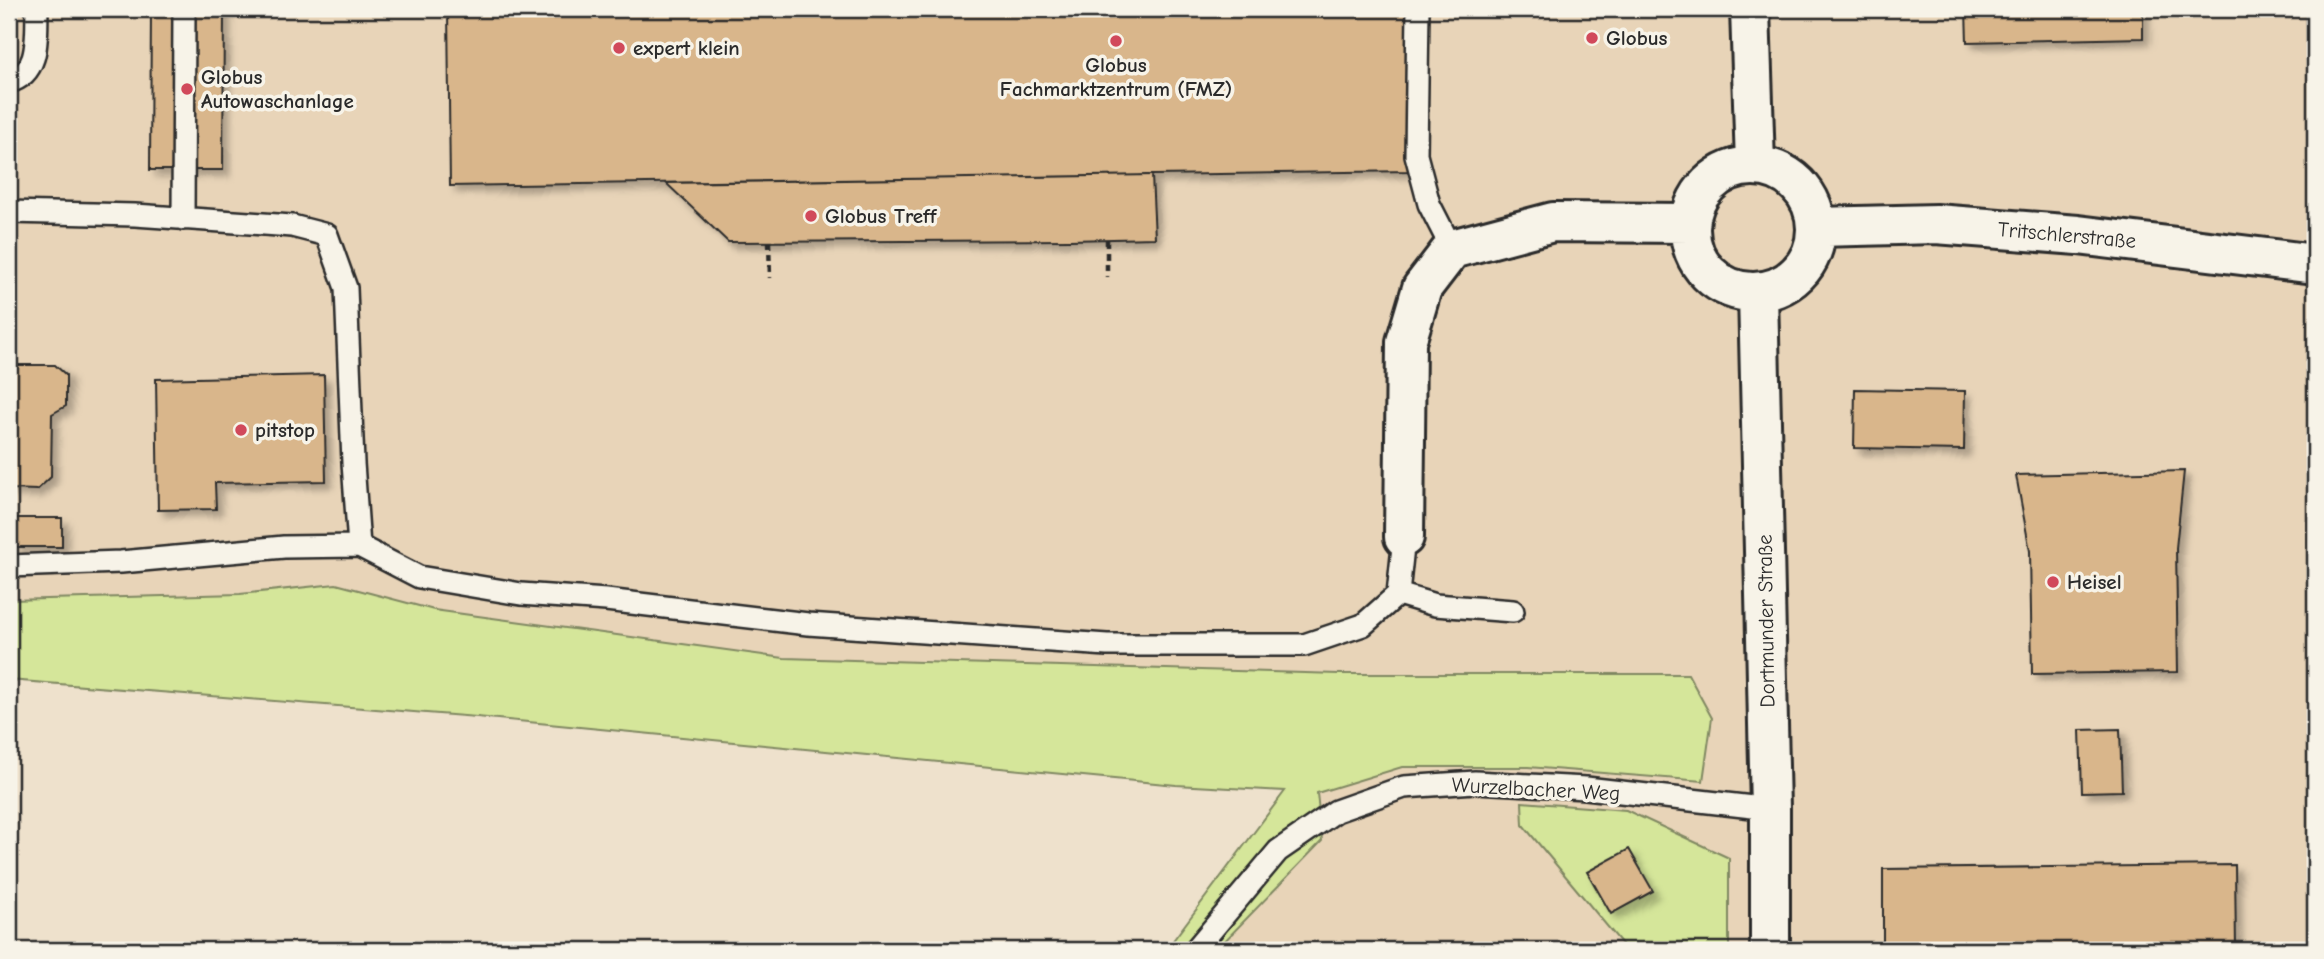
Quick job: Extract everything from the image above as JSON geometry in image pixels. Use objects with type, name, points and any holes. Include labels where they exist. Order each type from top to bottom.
[{"type":"street","points":[[1750,9],[1755,165]]},
{"type":"street","points":[[1755,165],[1774,169],[1791,178],[1805,191],[1814,208],[1817,228],[1815,246],[1806,264],[1794,278],[1777,288],[1758,293],[1736,290],[1716,281],[1701,265],[1696,255],[1690,223],[1704,188],[1719,176],[1736,168],[1755,165]]},
{"type":"street","points":[[1404,537],[1406,342],[1422,288],[1452,249],[1553,222],[1690,223]]},
{"type":"street","name":"Tritschlerstraße","points":[[1817,228],[1949,225],[2078,235],[2315,264]]},
{"type":"street","name":"Dortmunder Straße","points":[[1758,293],[1770,808],[1770,950]]},
{"type":"lane","points":[[9,82],[19,79],[36,56],[37,9]]},
{"type":"lane","points":[[183,219],[184,9]]},
{"type":"lane","points":[[1418,9],[1416,155],[1429,204],[1452,249]]},
{"type":"lane","points":[[9,212],[135,215],[292,226],[327,235],[346,288],[359,546]]},
{"type":"lane","points":[[9,566],[121,562],[284,547],[359,546],[419,577],[522,594],[606,600],[808,624],[1107,645],[1304,645],[1363,625],[1398,594],[1404,537]]},
{"type":"lane","points":[[1398,594],[1435,605],[1513,611]]},
{"type":"lane","name":"Wurzelbacher Weg","points":[[1195,950],[1278,851],[1336,811],[1404,787],[1475,782],[1586,788],[1770,808]]},
{"type":"path","points":[[1107,240],[1107,277]]},
{"type":"path","points":[[769,242],[770,278]]},
{"type":"shaded area","points":[[9,9],[2315,9],[2315,950],[1216,950],[1321,841],[1316,793],[1402,767],[1528,767],[1688,674],[1339,674],[784,658],[434,610],[336,584],[240,594],[9,600]]},
{"type":"green space","points":[[336,584],[434,610],[784,658],[1339,674],[1688,674],[1712,718],[1703,781],[1528,767],[1402,767],[1317,793],[1322,841],[1216,950],[1166,950],[1285,791],[1176,785],[477,717],[9,680],[9,600],[240,594]]},
{"type":"green space","points":[[1522,802],[1626,810],[1729,858],[1729,950],[1627,950],[1523,825]]},
{"type":"building","name":"Globus Autowaschanlage","points":[[151,9],[224,9],[223,170],[150,170]]},
{"type":"building","points":[[448,9],[1411,9],[1412,171],[450,186]]},
{"type":"building","points":[[1966,9],[2143,9],[2143,38],[1967,42]]},
{"type":"building","points":[[1152,175],[1155,238],[1070,240],[728,242],[666,183]]},
{"type":"building","points":[[9,365],[55,365],[66,375],[66,406],[52,414],[51,477],[37,490],[9,489]]},
{"type":"building","name":"pitstop","points":[[324,375],[326,481],[215,483],[216,509],[158,510],[156,379]]},
{"type":"building","points":[[1855,389],[1965,391],[1964,450],[1854,448]]},
{"type":"building","points":[[2184,471],[2176,548],[2178,672],[2032,674],[2030,551],[2016,475]]},
{"type":"building","points":[[15,518],[62,518],[62,547],[15,547]]},
{"type":"building","points":[[2120,729],[2122,791],[2082,792],[2080,730]]},
{"type":"building","points":[[1629,849],[1653,891],[1611,914],[1587,872]]},
{"type":"building","points":[[2235,865],[2236,950],[1883,950],[1883,869]]},
{"type":"place","name":"Globus","points":[[1592,38]]},
{"type":"place","name":"Globus Fachmarktzentrum (FMZ)","points":[[1116,41]]},
{"type":"place","name":"expert klein","points":[[619,48]]},
{"type":"place","name":"Globus Autowaschanlage","points":[[187,89]]},
{"type":"place","name":"Globus Treff","points":[[811,216]]},
{"type":"place","name":"pitstop","points":[[241,430]]},
{"type":"place","name":"Heisel","points":[[2053,582]]}]
